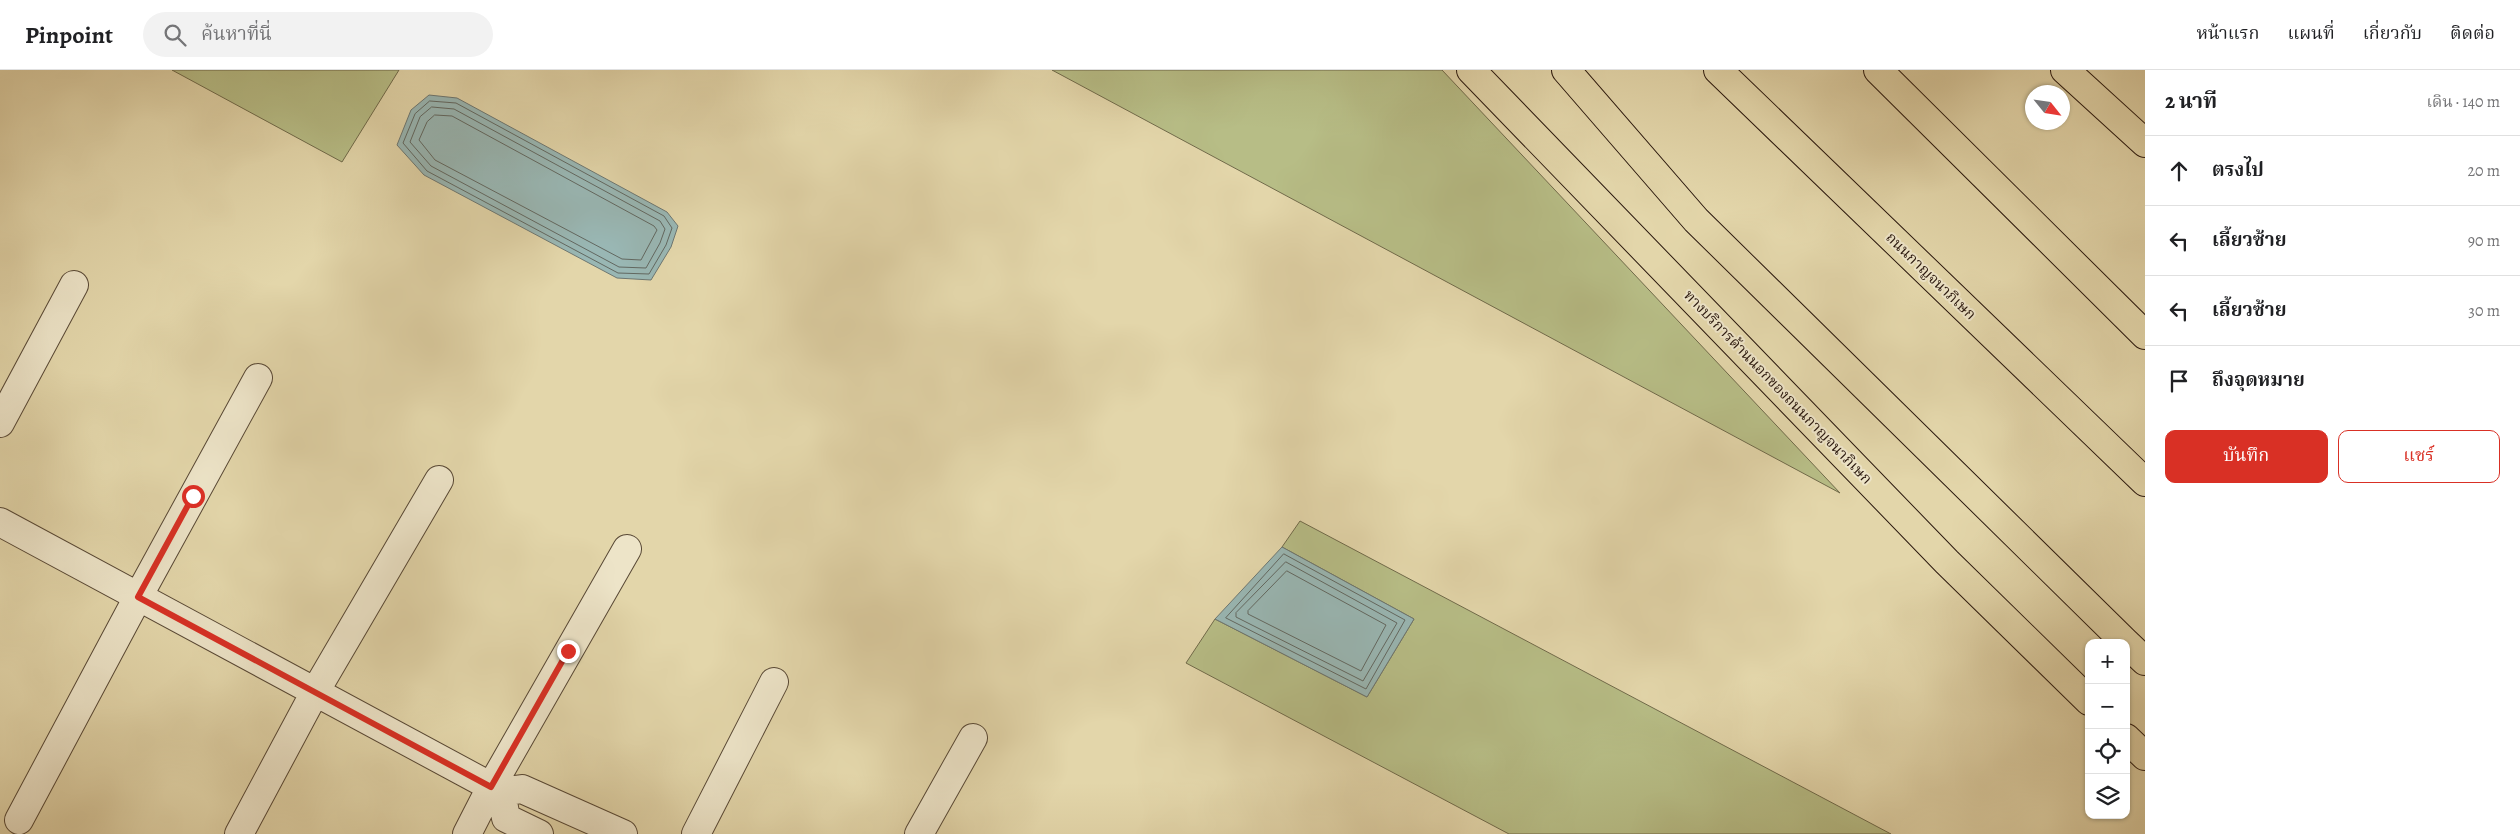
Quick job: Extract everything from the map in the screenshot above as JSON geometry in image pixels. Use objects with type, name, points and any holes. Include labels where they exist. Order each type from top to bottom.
[{"type":"main road","name":"ทางบริการด้านนอกของถนนกาญจนาภิเษก","points":[[1471,70],[1947,562],[2085,697]]},
{"type":"main road","points":[[1566,70],[1696,220],[2122,639]]},
{"type":"main road","name":"ถนนกาญจนาภิเษก","points":[[1718,70],[2145,482]]},
{"type":"main road","points":[[1878,70],[2145,336]]},
{"type":"main road","points":[[2065,70],[2145,143]]},
{"type":"main road","points":[[2130,647],[2145,661]]},
{"type":"main road","points":[[2130,742],[2145,756]]},
{"type":"street","points":[[0,423],[74,285]]},
{"type":"street","points":[[19,820],[258,378]]},
{"type":"street","points":[[239,834],[315,692],[439,480]]},
{"type":"street","points":[[0,522],[496,790],[522,788],[623,834]]},
{"type":"street","points":[[467,834],[496,790],[627,549]]},
{"type":"street","points":[[696,834],[774,682]]},
{"type":"street","points":[[919,834],[973,738]]},
{"type":"street","points":[[496,790],[506,818],[539,834]]},
{"type":"green space","points":[[172,70],[399,70],[342,162]]},
{"type":"green space","points":[[1052,70],[1442,70],[1840,493]]},
{"type":"green space","points":[[1300,521],[1891,834],[1509,834],[1186,663],[1215,619],[1367,697],[1414,619],[1282,547]]},
{"type":"water","points":[[429,95],[457,98],[667,212],[678,226],[671,247],[651,280],[617,278],[424,175],[397,145],[411,110]]},
{"type":"water","points":[[1282,547],[1414,619],[1367,697],[1215,619]]},
{"type":"route","points":[[193,496],[138,597],[491,787],[568,651]]}]
